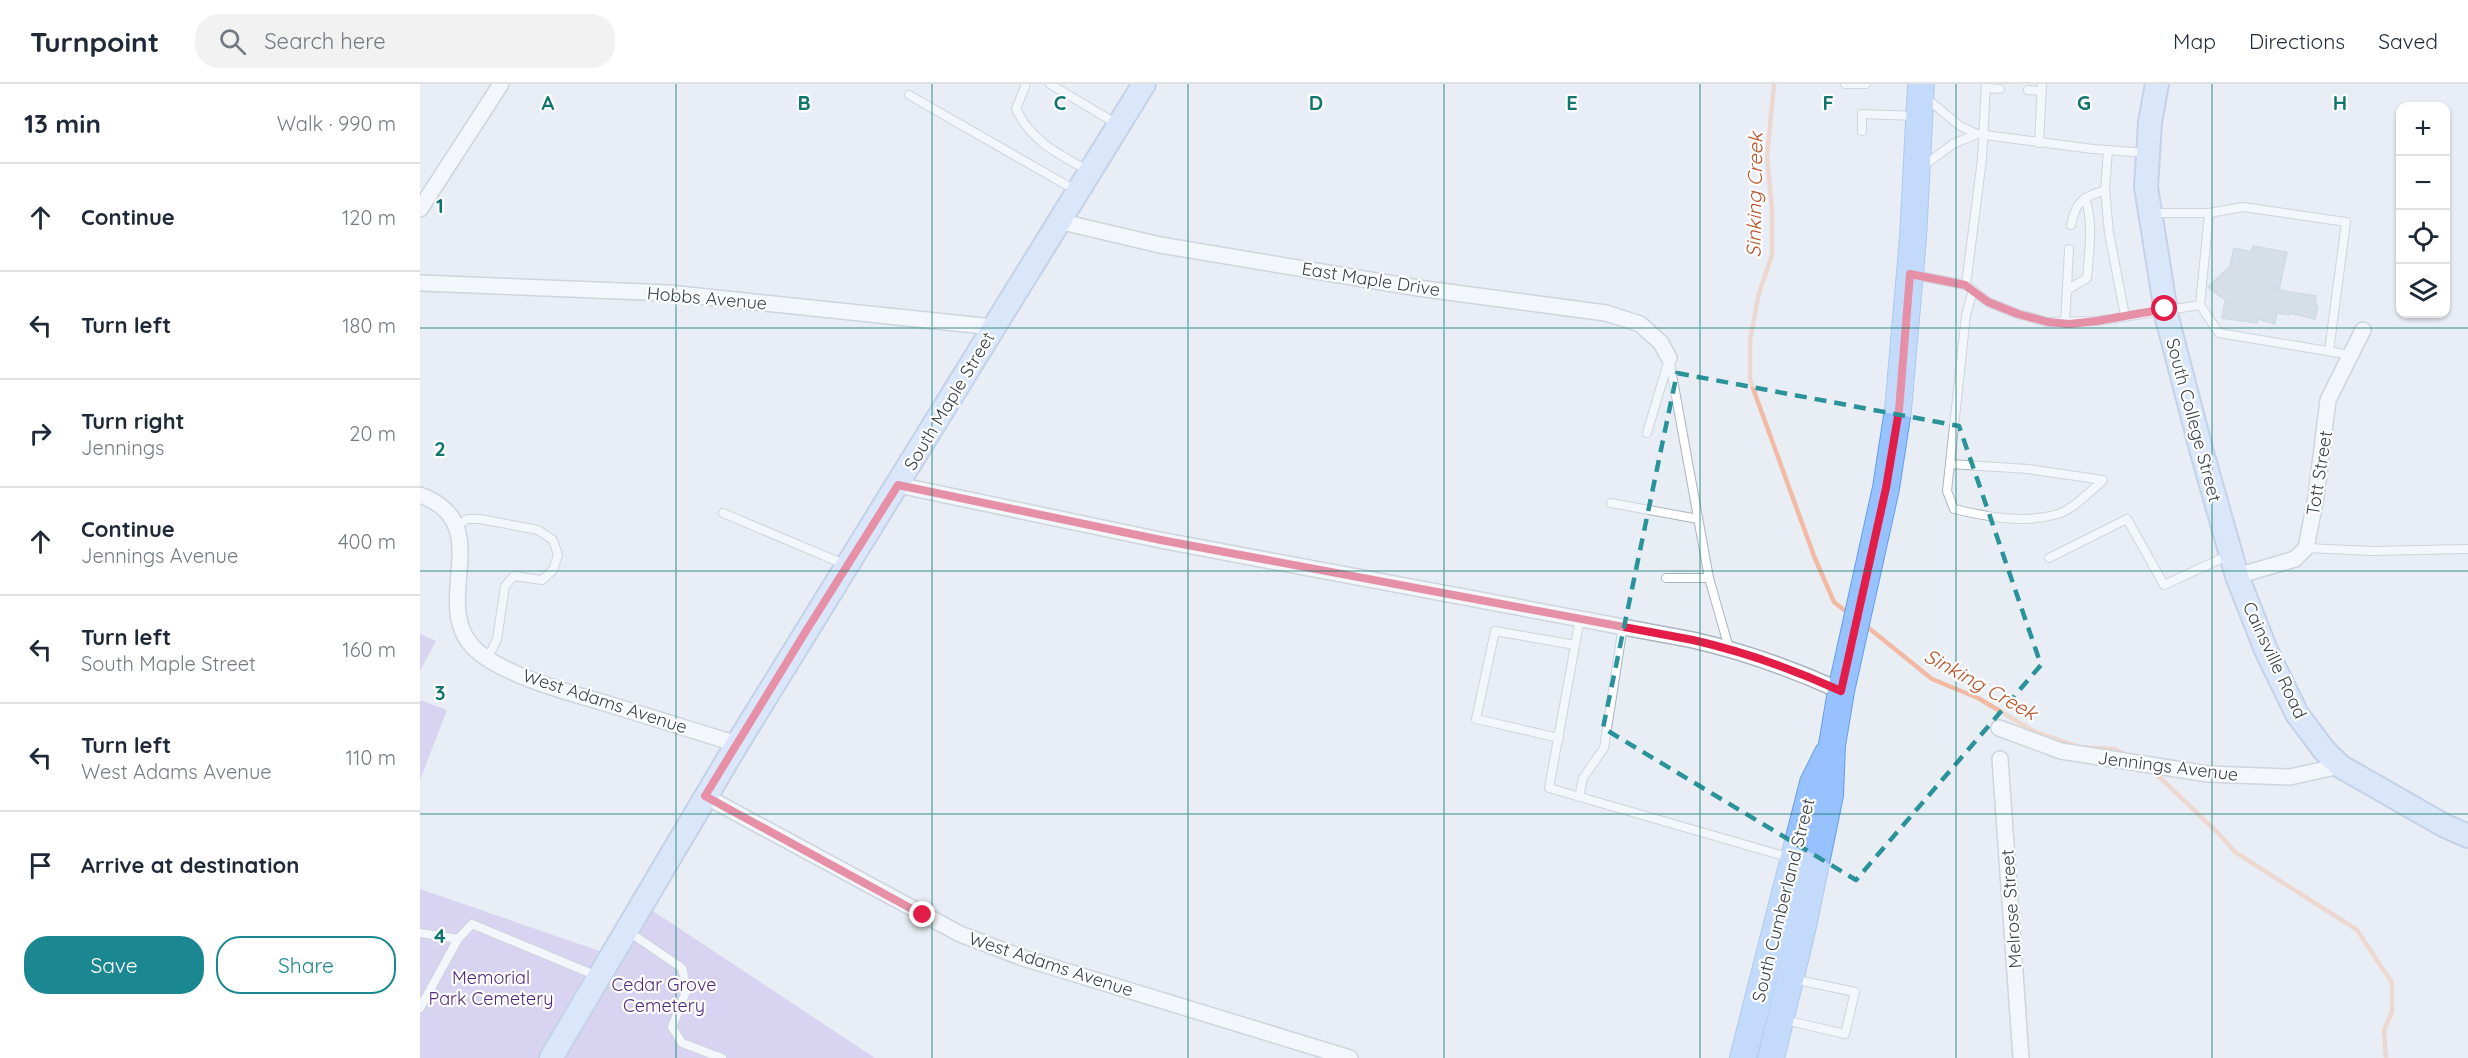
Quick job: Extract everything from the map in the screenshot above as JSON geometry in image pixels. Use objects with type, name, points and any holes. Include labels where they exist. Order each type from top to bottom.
[{"type":"main road","name":"South Cumberland Street","points":[[1771,1058],[1830,795],[1832,745],[1841,691],[1878,534],[1899,410],[1921,98]]},
{"type":"main road","name":"South Cumberland Street","points":[[1743,1058],[1813,783],[1832,745]]},
{"type":"street","points":[[420,209],[501,84]]},
{"type":"street","name":"South Maple Street","points":[[550,1058],[705,796],[1144,84]]},
{"type":"street","name":"South College Street","points":[[2157,84],[2150,122],[2146,187],[2165,309],[2237,576]]},
{"type":"street","name":"East Maple Drive","points":[[1058,221],[1161,245],[1418,288],[1606,313],[1640,324],[1661,343],[1669,358]]},
{"type":"street","name":"Hobbs Avenue","points":[[420,283],[669,293],[993,327]]},
{"type":"street","name":"Tott Street","points":[[2306,548],[2318,486],[2328,400],[2363,330]]},
{"type":"street","points":[[898,485],[1138,535],[1729,648],[1795,670],[1841,691]]},
{"type":"street","points":[[420,495],[444,507],[456,526]]},
{"type":"street","name":"West Adams Avenue","points":[[456,526],[461,542],[457,597],[461,626],[475,649],[488,658],[537,682],[737,744]]},
{"type":"street","points":[[2237,576],[2295,559],[2306,548]]},
{"type":"street","name":"Cainsville Road","points":[[2237,576],[2266,650],[2297,714],[2324,750],[2340,766],[2445,826],[2468,836]]},
{"type":"street","name":"Jennings Avenue","points":[[1999,728],[2061,751],[2208,774],[2290,777],[2340,766]]},
{"type":"street","name":"Melrose Street","points":[[2000,759],[2021,1058]]},
{"type":"street","name":"West Adams Avenue","points":[[705,796],[960,934],[1023,958],[1350,1058]]},
{"type":"lane","points":[[1026,84],[1016,109],[1023,122],[1044,146],[1089,171]]},
{"type":"lane","points":[[1050,84],[1118,125]]},
{"type":"lane","points":[[1845,84],[1866,84]]},
{"type":"lane","points":[[1965,285],[1971,257],[1986,86],[2000,89]]},
{"type":"lane","points":[[2028,90],[2042,87],[2039,143]]},
{"type":"lane","points":[[909,95],[1076,191]]},
{"type":"lane","points":[[1862,130],[1862,114],[1921,98],[1960,126],[1980,134],[2039,143],[2148,153]]},
{"type":"lane","points":[[1917,170],[1953,144],[1980,134]]},
{"type":"lane","points":[[2108,150],[2105,190],[2112,257],[2125,316]]},
{"type":"lane","points":[[2071,225],[2074,208],[2085,198],[2105,190]]},
{"type":"lane","points":[[2067,290],[2087,279],[2091,229],[2090,212],[2085,198]]},
{"type":"lane","points":[[2150,213],[2210,213],[2243,207],[2346,222],[2329,351]]},
{"type":"lane","points":[[2210,213],[2200,305],[2219,333],[2351,355]]},
{"type":"lane","points":[[2065,323],[2069,249]]},
{"type":"lane","points":[[1910,274],[1965,285],[1988,302],[2018,314],[2048,322],[2065,323],[2200,305]]},
{"type":"lane","points":[[1950,464],[2028,469],[2103,480],[2090,493],[2060,514],[1994,519],[1954,508],[1947,491],[1966,315],[1973,290]]},
{"type":"lane","points":[[1647,433],[1669,358]]},
{"type":"lane","points":[[1669,358],[1709,578],[1729,648]]},
{"type":"lane","points":[[1611,503],[1698,519]]},
{"type":"lane","points":[[723,513],[847,566]]},
{"type":"lane","points":[[456,526],[467,519],[538,530],[553,540],[558,555],[553,570],[542,580],[514,576],[505,586],[496,639],[488,658]]},
{"type":"lane","points":[[2049,558],[2127,519],[2164,585],[2231,554]]},
{"type":"lane","points":[[2306,548],[2372,551],[2468,549]]},
{"type":"lane","points":[[1666,578],[1709,578]]},
{"type":"lane","points":[[1580,618],[1549,788],[1794,859]]},
{"type":"lane","points":[[1580,797],[1583,778],[1604,748],[1623,626]]},
{"type":"lane","points":[[1559,738],[1476,719],[1495,631],[1575,645]]},
{"type":"lane","points":[[420,1008],[458,939],[472,924],[598,977]]},
{"type":"lane","points":[[626,930],[682,968],[687,989],[672,1028],[682,1043],[722,1058]]},
{"type":"lane","points":[[420,933],[458,939]]},
{"type":"lane","points":[[1780,1019],[1845,1034],[1855,992],[1790,978]]},
{"type":"highlighted area","points":[[1677,373],[1959,426],[2041,665],[1856,880],[1603,728]]},
{"type":"green space","points":[[420,634],[436,641],[420,671]]},
{"type":"green space","points":[[420,700],[447,710],[420,780]]},
{"type":"green space","name":"Memorial Park Cemetery","points":[[420,889],[611,955],[554,1058],[420,1058]]},
{"type":"green space","name":"Cedar Grove Cemetery","points":[[641,903],[875,1058],[555,1058]]},
{"type":"building","points":[[2253,246],[2287,252],[2279,290],[2316,296],[2315,305],[2318,306],[2315,319],[2290,313],[2290,315],[2277,313],[2275,324],[2258,319],[2257,323],[2222,318],[2225,300],[2208,287],[2230,266],[2234,248],[2251,252]]},
{"type":"waterway","name":"Sinking Creek","points":[[1774,84],[1767,157],[1772,209],[1772,255],[1759,293],[1750,340],[1750,380],[1814,556],[1834,602],[1848,613]]},
{"type":"waterway","name":"Sinking Creek","points":[[1865,625],[1932,679],[1978,698],[2035,732],[2079,747],[2114,749],[2126,755]]},
{"type":"waterway","name":"Sinking Creek","points":[[2152,770],[2235,852],[2357,930],[2392,983],[2392,1012],[2384,1030],[2386,1058]]},
{"type":"route","points":[[923,915],[705,796],[898,485],[1161,540],[1693,640],[1740,651],[1795,670],[1841,691],[1878,534],[1899,410],[1910,274],[1965,285],[1988,302],[2018,314],[2048,322],[2069,324],[2097,321],[2165,309]]}]
